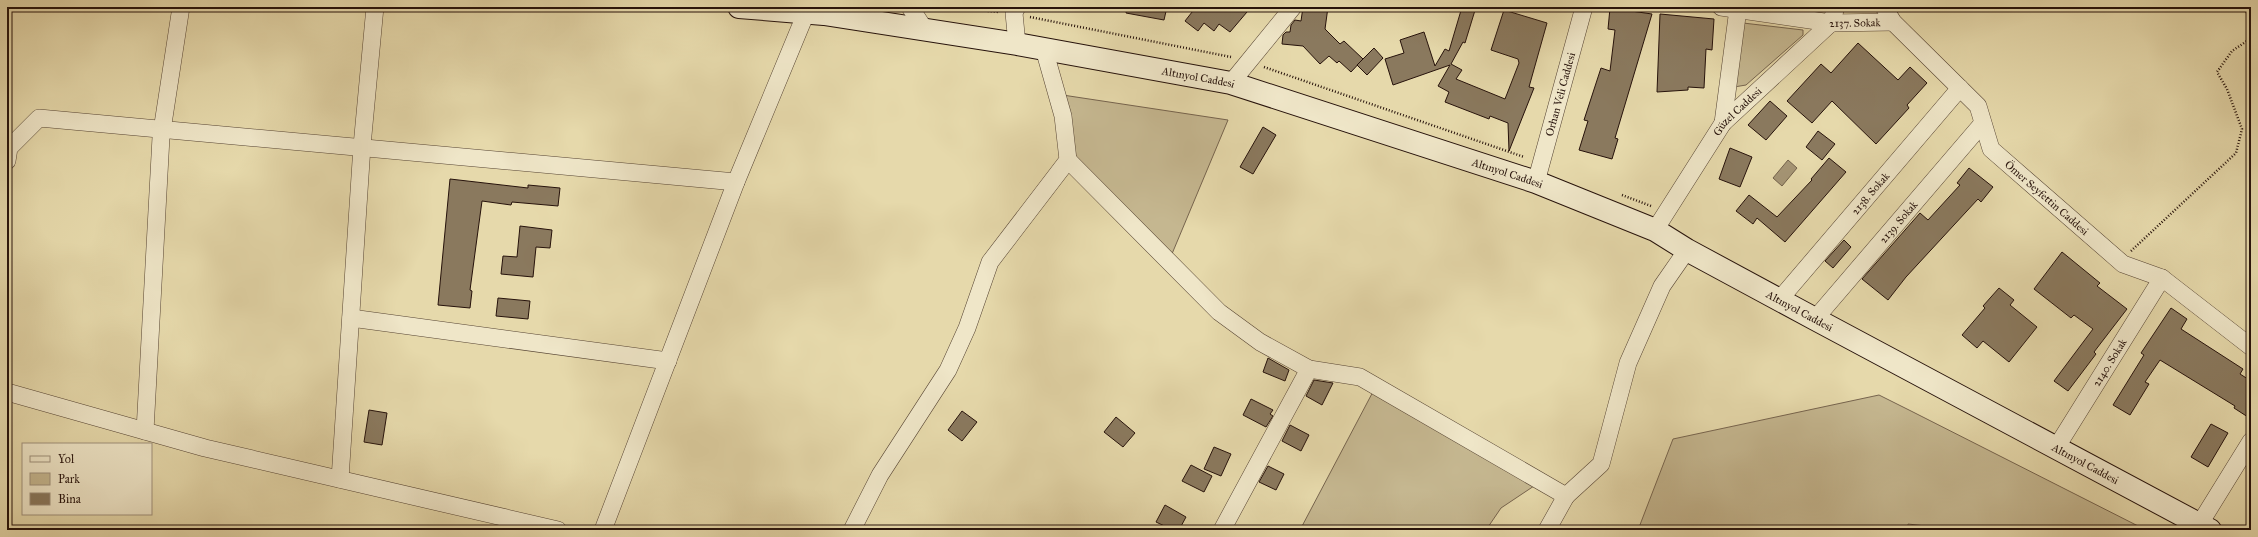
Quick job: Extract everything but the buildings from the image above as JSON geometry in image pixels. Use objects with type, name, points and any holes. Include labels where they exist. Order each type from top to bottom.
[{"type":"main road","name":"Altınyol Caddesi","points":[[739,7],[819,11],[925,30],[1016,44],[1232,83],[1536,182],[1656,230],[1688,250],[1815,319],[2204,527]]},
{"type":"street","points":[[145,431],[162,129],[181,7]]},
{"type":"street","points":[[340,479],[362,146],[374,7]]},
{"type":"street","points":[[910,7],[925,30]]},
{"type":"street","points":[[1016,44],[1014,13],[1017,7]]},
{"type":"street","points":[[1232,83],[1293,7]]},
{"type":"street","name":"Orhan Veli Caddesi","points":[[1536,182],[1584,7]]},
{"type":"street","name":"2137. Sokak","points":[[1722,7],[1831,24],[1893,22]]},
{"type":"street","points":[[1831,24],[1836,7]]},
{"type":"street","name":"Ömer Seyfettin Caddesi","points":[[1884,7],[1893,22],[1978,106],[1982,124],[1991,149],[2120,260],[2162,278],[2251,347]]},
{"type":"street","points":[[1723,123],[1738,9]]},
{"type":"street","points":[[603,530],[736,182],[819,11]]},
{"type":"street","name":"Güzel Caddesi","points":[[1656,230],[1723,123],[1831,24]]},
{"type":"street","points":[[1044,49],[1063,116],[1068,160],[1219,312],[1260,342],[1309,369],[1360,376],[1566,496]]},
{"type":"street","name":"2138. Sokak","points":[[1780,299],[1960,88]]},
{"type":"street","points":[[7,161],[9,148],[39,118],[362,146],[736,182]]},
{"type":"street","name":"2139. Sokak","points":[[1815,319],[1982,124]]},
{"type":"street","points":[[852,530],[880,475],[948,370],[967,328],[990,262],[1068,160]]},
{"type":"street","points":[[1547,530],[1566,496],[1601,464],[1628,364],[1662,286],[1688,250]]},
{"type":"street","name":"2140. Sokak","points":[[2056,448],[2162,278]]},
{"type":"street","points":[[351,318],[668,361]]},
{"type":"street","points":[[1222,530],[1309,369]]},
{"type":"street","points":[[7,392],[205,448],[558,530]]},
{"type":"street","points":[[2204,527],[2251,441]]},
{"type":"path","points":[[2120,260],[2236,153],[2242,129],[2227,89],[2217,72],[2232,51],[2247,41],[2249,27],[2246,7]]},
{"type":"green space","points":[[1743,23],[1803,30],[1803,35],[1746,85],[1734,87]]},
{"type":"green space","points":[[1056,94],[1228,120],[1169,261],[1068,160]]},
{"type":"green space","points":[[1376,386],[1534,486],[1501,508],[1486,530],[1300,530]]},
{"type":"green space","points":[[1879,395],[2146,530],[1961,530],[1908,524],[1908,530],[1638,530],[1673,439]]},
{"type":"shaded area","points":[[1788,160],[1797,168],[1782,186],[1773,178]]}]
